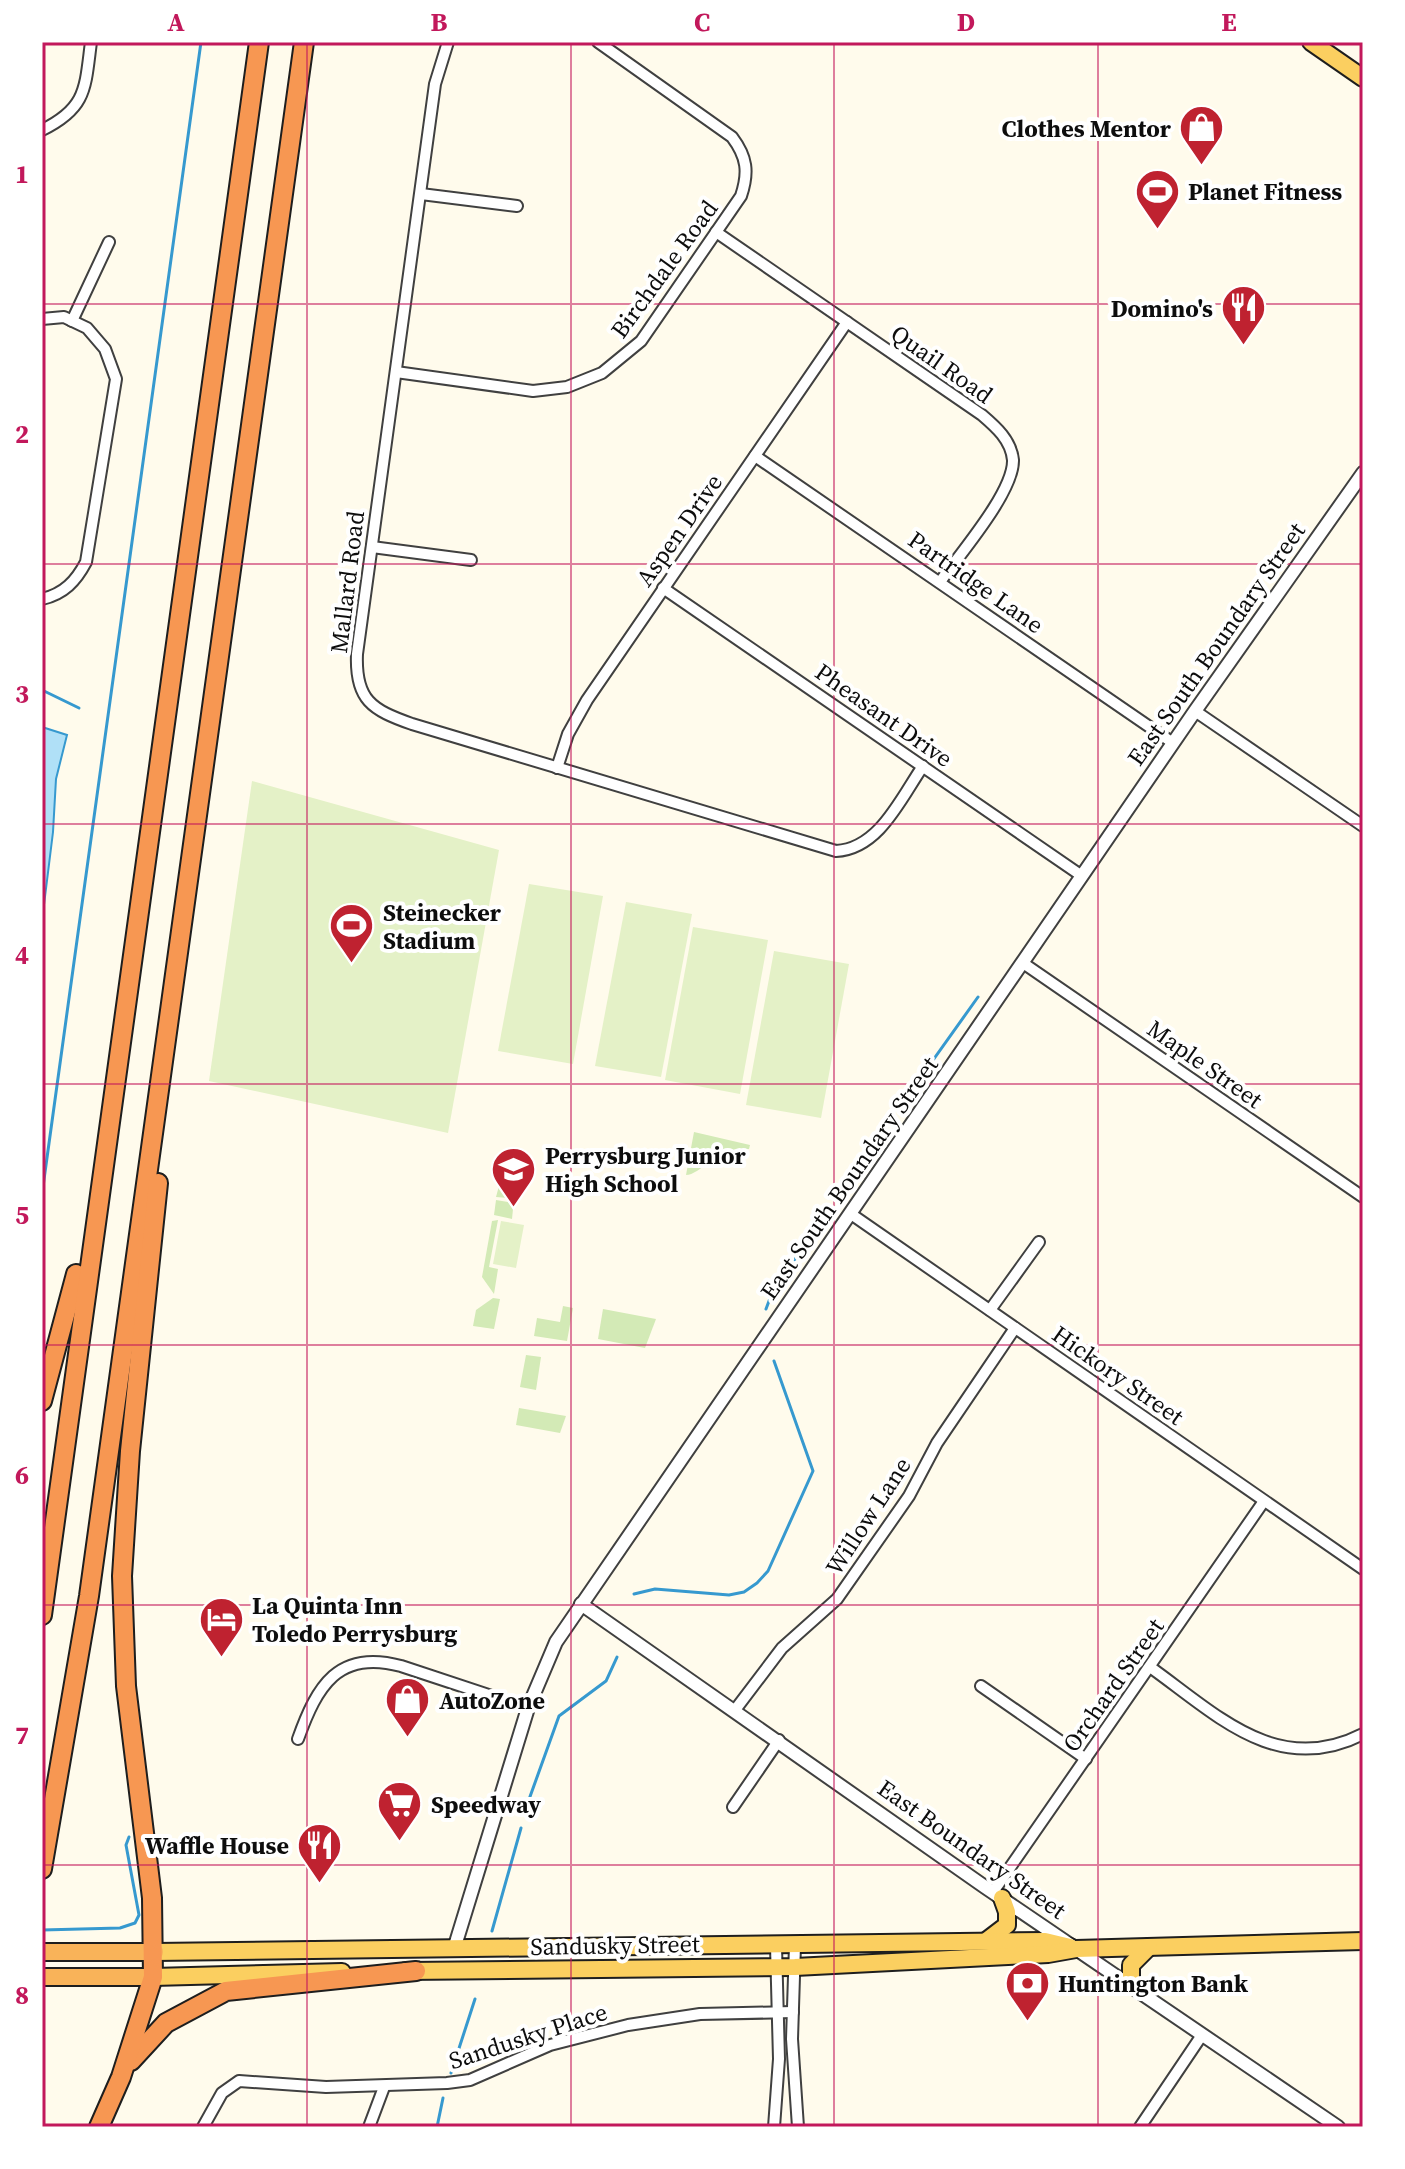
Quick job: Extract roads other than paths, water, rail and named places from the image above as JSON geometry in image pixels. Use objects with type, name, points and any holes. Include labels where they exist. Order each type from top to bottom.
[{"type":"highway","points":[[42,1615],[259,42]]},
{"type":"highway","points":[[42,1869],[89,1596],[304,42]]},
{"type":"highway","points":[[99,2127],[121,2077],[153,1977],[155,1952],[152,1898],[126,1686],[122,1576],[130,1451],[177,963]]},
{"type":"highway","points":[[42,1401],[72,1294],[80,1249],[96,1210]]},
{"type":"highway","points":[[42,1952],[155,1952]]},
{"type":"highway","points":[[121,2077],[139,2050],[166,2023],[226,1991],[416,1971]]},
{"type":"highway","points":[[42,1977],[153,1977]]},
{"type":"main road","points":[[1311,42],[1363,78]]},
{"type":"main road","points":[[985,1942],[1007,1925],[1007,1912],[998,1895]]},
{"type":"main road","name":"Sandusky Street","points":[[155,1952],[1045,1941],[1076,1949]]},
{"type":"main road","name":"Sandusky Street","points":[[153,1977],[274,1972],[795,1967],[1048,1954],[1076,1949],[1363,1941]]},
{"type":"main road","points":[[1131,1986],[1131,1965],[1149,1947]]},
{"type":"main road","points":[[274,1972],[307,1961],[428,1960],[443,1958],[454,1949]]},
{"type":"street","points":[[42,130],[64,119],[79,102],[84,91],[91,42]]},
{"type":"street","name":"Mallard Road","points":[[448,42],[435,84],[356,669],[358,684],[366,699],[377,709],[401,720],[836,851],[853,850],[869,840],[923,766]]},
{"type":"street","name":"Birchdale Road","points":[[396,372],[533,391],[585,382],[616,364],[641,341],[741,196],[746,179],[742,151],[724,130],[598,42]]},
{"type":"street","points":[[421,194],[517,206]]},
{"type":"street","name":"Quail Road","points":[[716,232],[982,415],[1004,436],[1013,463],[1006,486],[940,582]]},
{"type":"street","points":[[72,321],[109,242]]},
{"type":"street","points":[[42,319],[64,317],[87,328],[105,349],[116,379],[86,562],[76,580],[55,596],[42,599]]},
{"type":"street","name":"Aspen Drive","points":[[557,768],[575,720],[847,322]]},
{"type":"street","name":"Partridge Lane","points":[[755,456],[1173,743]]},
{"type":"street","name":"East South Boundary Street","points":[[454,1949],[528,1708],[545,1663],[581,1604],[1195,711],[1363,473]]},
{"type":"street","points":[[372,547],[471,560]]},
{"type":"street","name":"Pheasant Drive","points":[[663,588],[1082,876]]},
{"type":"street","points":[[1195,711],[1363,826]]},
{"type":"street","name":"Maple Street","points":[[1023,963],[1363,1197]]},
{"type":"street","name":"Hickory Street","points":[[851,1214],[1363,1569]]},
{"type":"street","points":[[990,1310],[1039,1242]]},
{"type":"street","name":"Willow Lane","points":[[735,1710],[782,1648],[837,1599],[909,1496],[937,1443],[1015,1328]]},
{"type":"street","name":"Orchard Street","points":[[998,1895],[1086,1759],[1264,1501]]},
{"type":"street","name":"East Boundary Street","points":[[581,1604],[1337,2127]]},
{"type":"street","points":[[298,1739],[323,1686],[341,1669],[361,1661],[381,1661],[401,1666],[528,1708]]},
{"type":"street","points":[[1150,1667],[1233,1726],[1269,1745],[1307,1750],[1340,1744],[1363,1734]]},
{"type":"street","points":[[981,1686],[1086,1759]]},
{"type":"street","points":[[733,1807],[779,1740]]},
{"type":"street","points":[[795,1945],[793,2012],[798,2127]]},
{"type":"street","points":[[774,2127],[778,2013],[776,1946]]},
{"type":"street","name":"Sandusky Place","points":[[203,2127],[222,2093],[239,2081],[384,2087],[470,2080],[550,2045],[654,2020],[700,2014],[793,2012]]},
{"type":"street","points":[[1140,2127],[1202,2035]]},
{"type":"street","points":[[369,2127],[384,2087]]},
{"type":"water","points":[[42,727],[67,735],[56,779],[42,921]]},
{"type":"waterway","points":[[42,1194],[201,42]]},
{"type":"waterway","points":[[42,690],[79,708]]},
{"type":"waterway","points":[[906,1098],[978,997]]},
{"type":"waterway","points":[[766,1309],[772,1293],[824,1217]]},
{"type":"waterway","points":[[634,1594],[655,1589],[729,1595],[744,1592],[768,1571],[813,1471],[774,1361]]},
{"type":"waterway","points":[[527,1805],[559,1716],[606,1681],[617,1657]]},
{"type":"waterway","points":[[492,1931],[521,1828]]},
{"type":"waterway","points":[[42,1930],[120,1928],[135,1923],[139,1915],[126,1845],[129,1837]]},
{"type":"waterway","points":[[451,2073],[475,1999]]},
{"type":"waterway","points":[[437,2127],[443,2098]]},
{"type":"place","name":"Clothes Mentor","points":[[1202,167]]},
{"type":"place","name":"Planet Fitness","points":[[1157,230]]},
{"type":"place","name":"Domino's","points":[[1244,347]]},
{"type":"place","name":"Steinecker Stadium","points":[[352,965]]},
{"type":"place","name":"Perrysburg Junior High School","points":[[514,1208]]},
{"type":"place","name":"La Quinta Inn Toledo Perrysburg","points":[[221,1658]]},
{"type":"place","name":"AutoZone","points":[[408,1739]]},
{"type":"place","name":"Speedway","points":[[400,1843]]},
{"type":"place","name":"Waffle House","points":[[320,1884]]},
{"type":"place","name":"Huntington Bank","points":[[1027,2022]]}]
